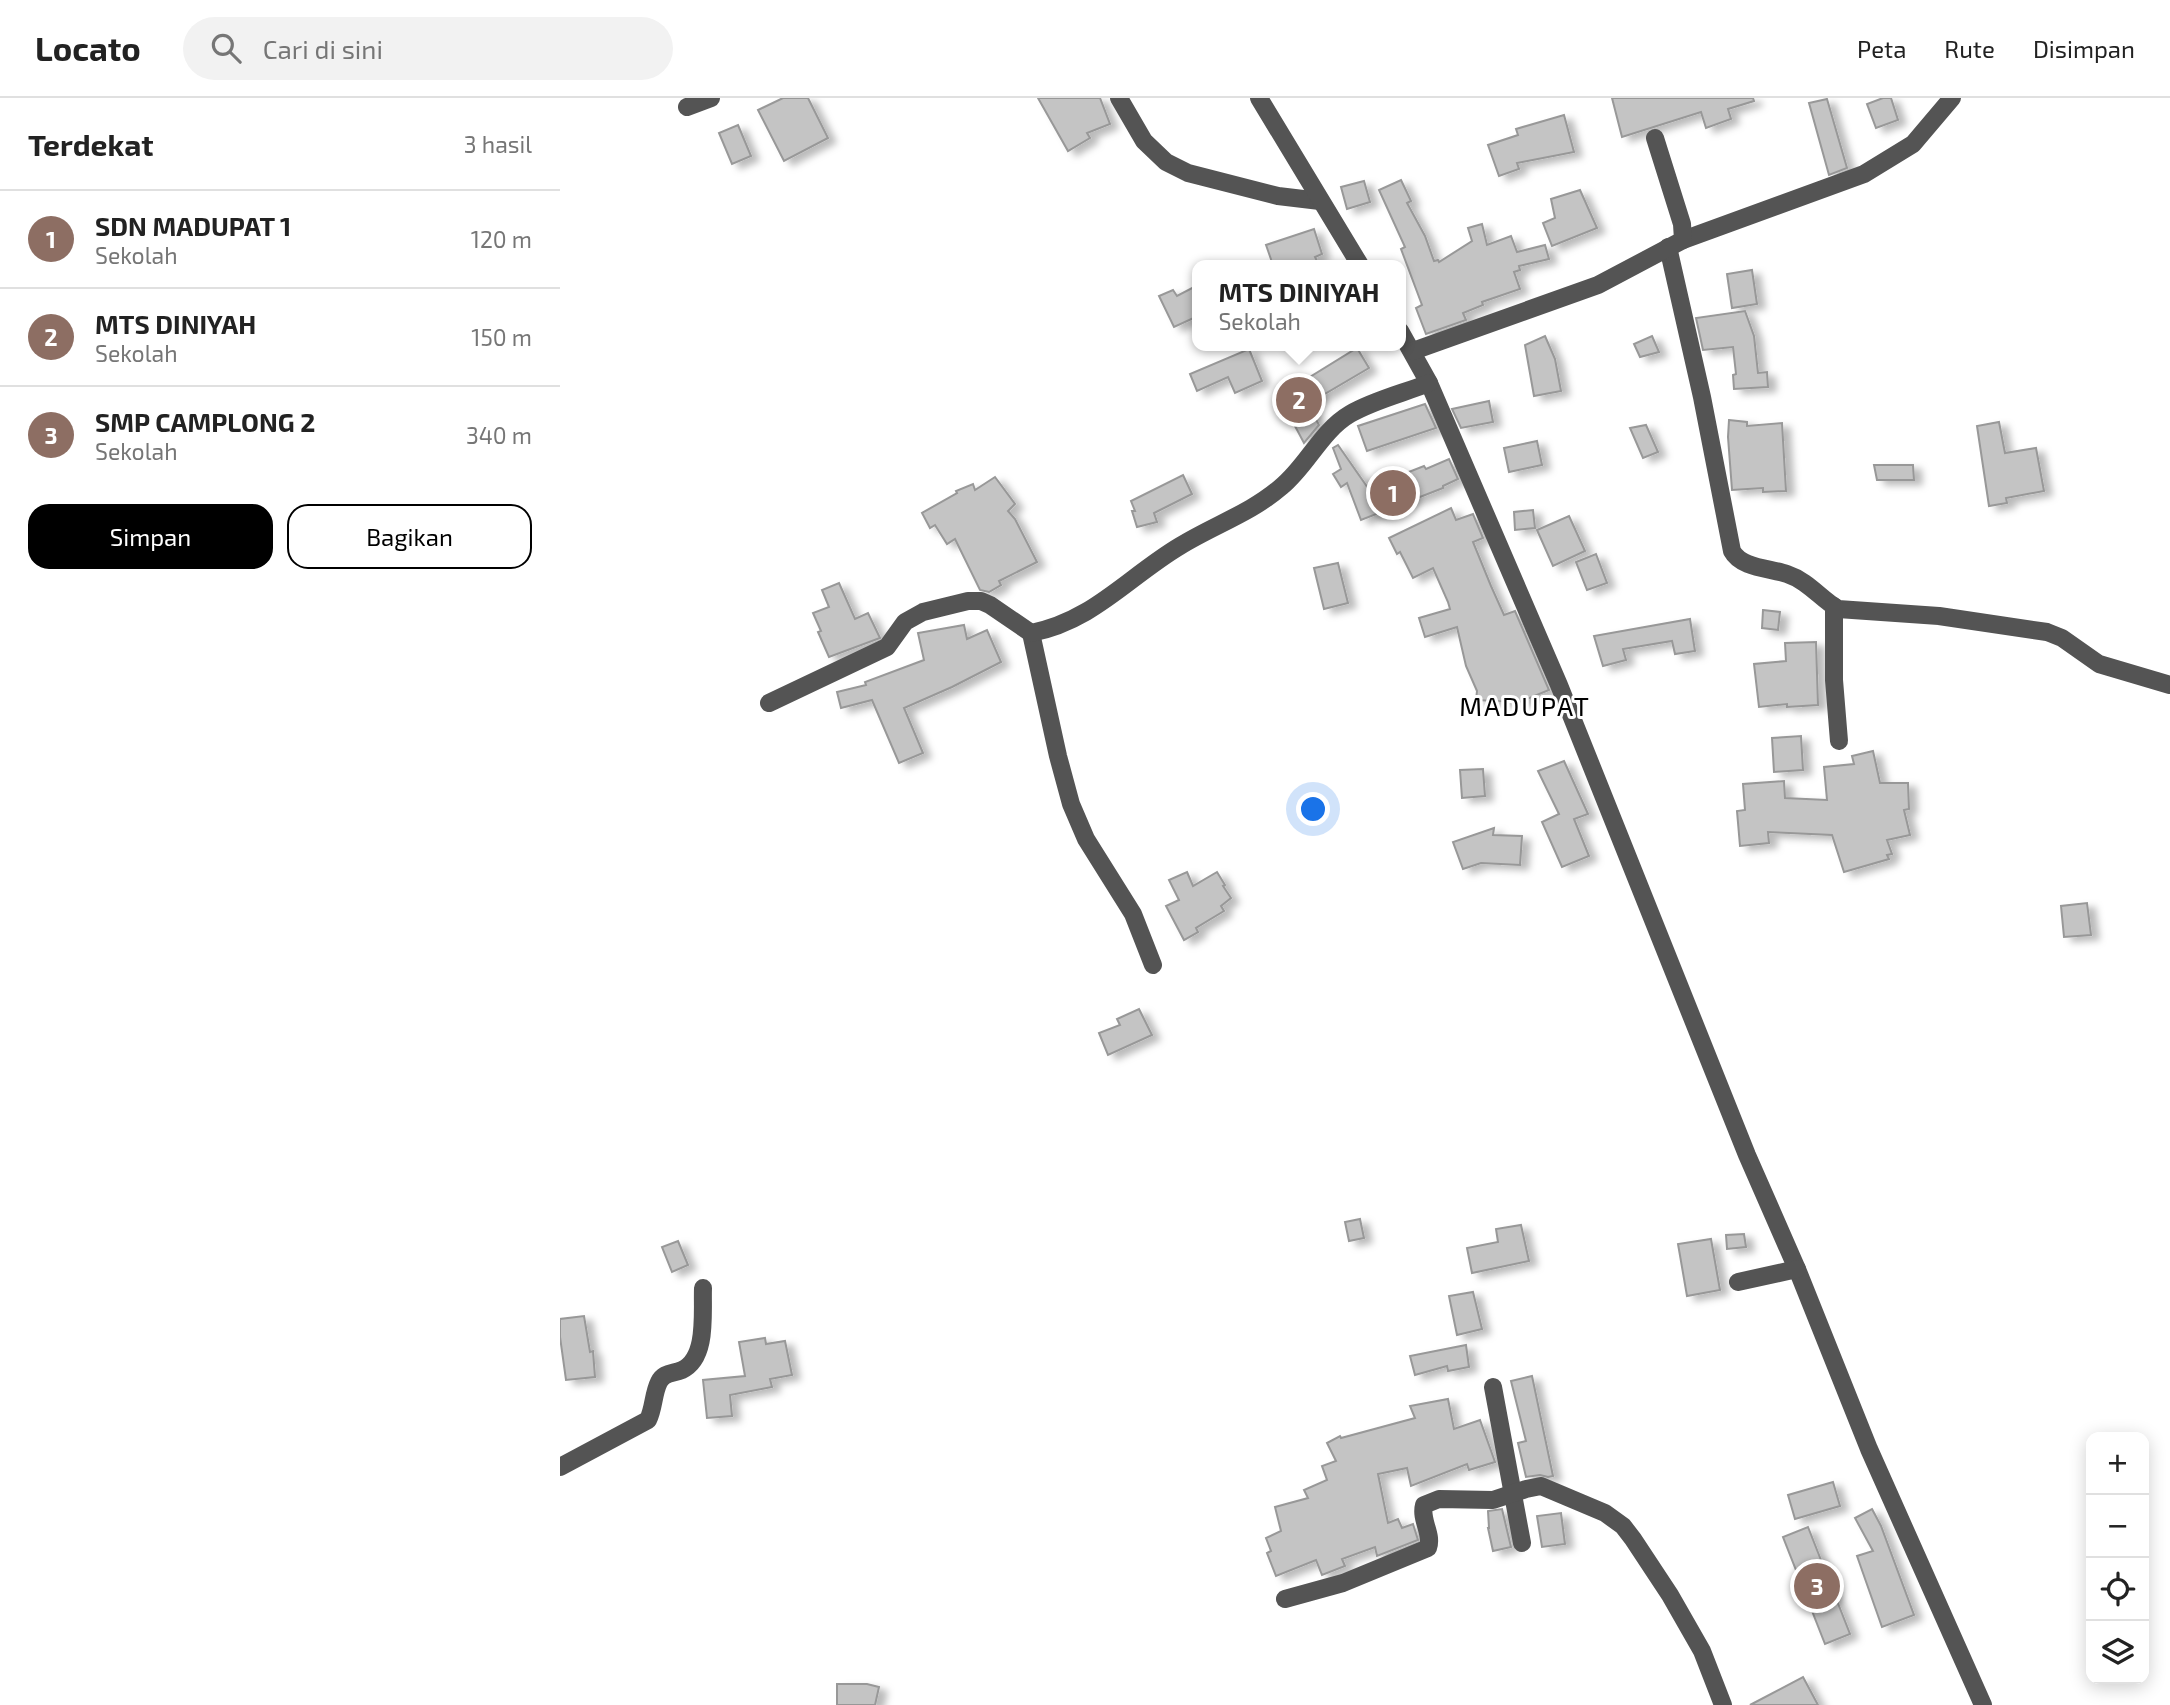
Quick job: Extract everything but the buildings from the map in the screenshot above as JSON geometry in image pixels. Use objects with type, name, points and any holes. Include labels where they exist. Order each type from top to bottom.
[{"type":"street","points":[[687,107],[711,98]]},
{"type":"street","points":[[1119,98],[1144,141],[1166,162],[1188,173],[1278,196],[1320,201]]},
{"type":"street","points":[[1259,98],[1357,260]]},
{"type":"street","points":[[1413,351],[1598,285],[1676,244],[1864,174],[1913,144],[1952,98]]},
{"type":"street","points":[[1655,138],[1682,224],[1676,244],[1702,397],[1732,551],[1742,562],[1801,579],[1834,606],[1849,610],[1939,616],[2047,632],[2062,638],[2099,664],[2170,685]]},
{"type":"street","points":[[1406,339],[1429,383],[1559,685],[1747,1156],[1797,1269],[1869,1448],[1983,1705]]},
{"type":"street","points":[[769,703],[887,647],[905,622],[923,612],[968,601],[981,601],[1031,633],[1055,628],[1085,613],[1180,546],[1258,505],[1283,486],[1333,427],[1350,414],[1429,383]]},
{"type":"street","points":[[1834,606],[1834,680],[1839,741]]},
{"type":"street","points":[[1031,633],[1071,804],[1086,839],[1133,914],[1153,965]]},
{"type":"street","points":[[1738,1282],[1797,1269]]},
{"type":"street","points":[[560,1467],[649,1420],[659,1382],[666,1374],[684,1369],[696,1358],[701,1338],[703,1288]]},
{"type":"street","points":[[1493,1387],[1522,1543]]},
{"type":"street","points":[[1285,1599],[1343,1583],[1428,1548],[1430,1542],[1422,1513],[1424,1505],[1430,1502],[1439,1499],[1493,1500],[1541,1486],[1605,1513],[1623,1526],[1670,1595],[1702,1651],[1723,1705]]},
{"type":"place","name":"MTS DINIYAH","points":[[1299,400]]},
{"type":"place","name":"SDN MADUPAT 1","points":[[1393,493]]},
{"type":"place","name":"SMP CAMPLONG 2","points":[[1817,1586]]},
{"type":"district","name":"MADUPAT","points":[[1525,705]]}]
